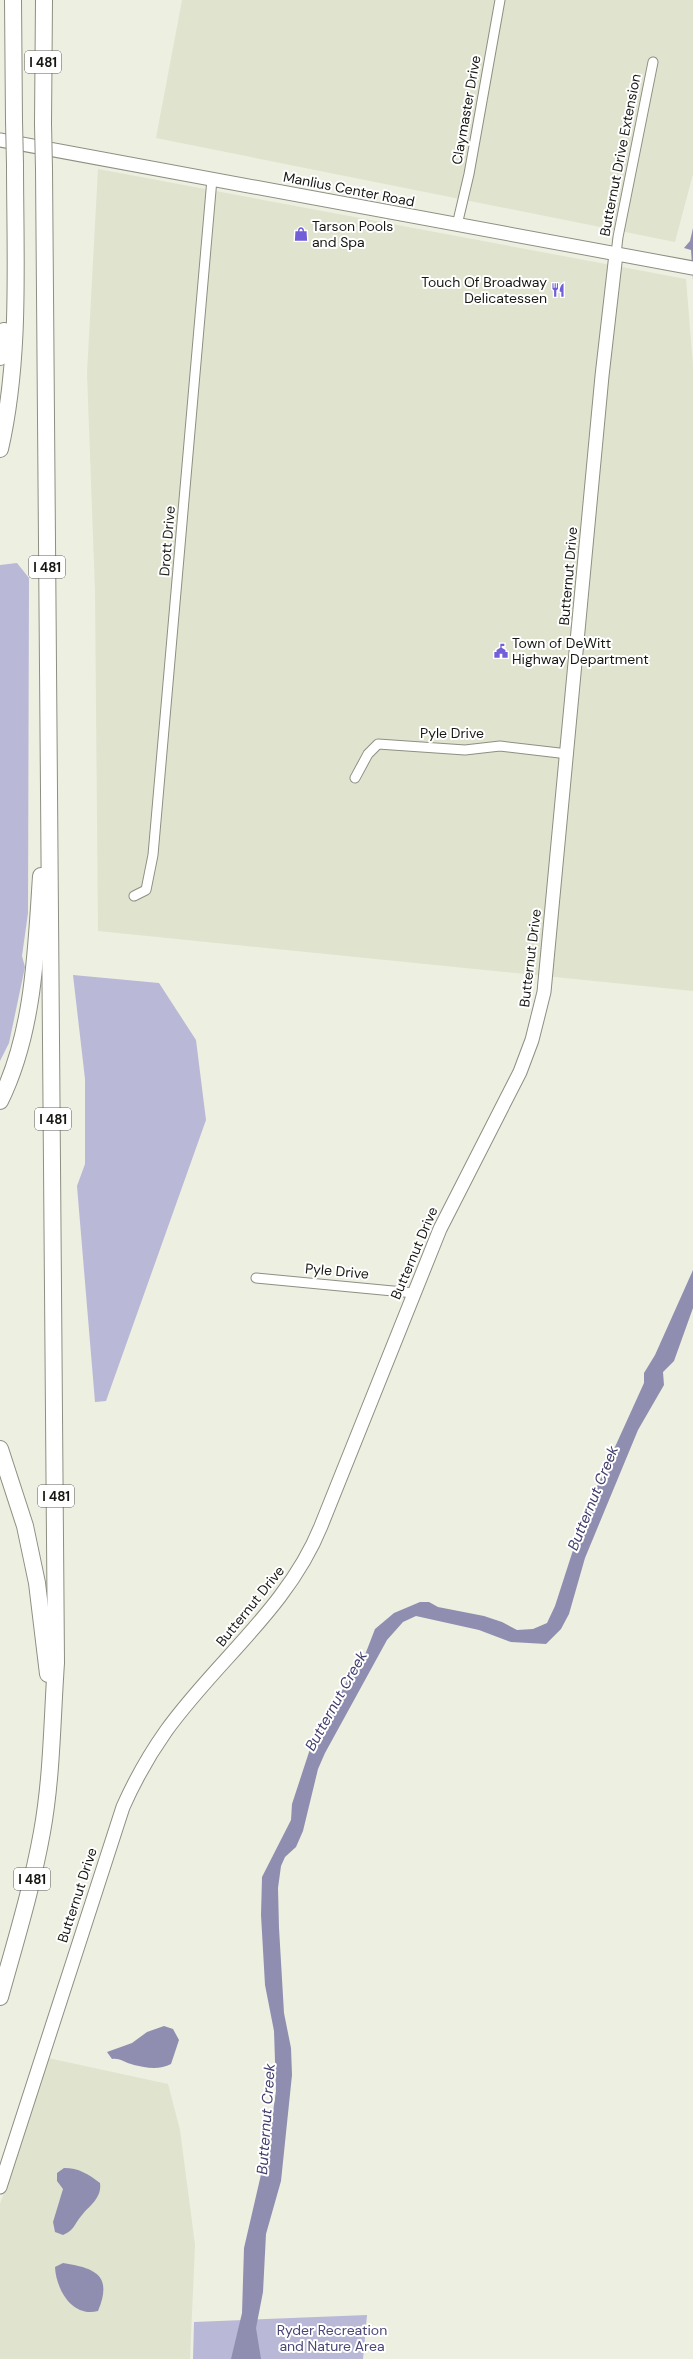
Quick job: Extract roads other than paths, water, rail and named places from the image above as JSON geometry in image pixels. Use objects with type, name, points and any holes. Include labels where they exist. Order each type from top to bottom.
[{"type":"highway","name":"I 481","points":[[0,449],[12,354],[15,260],[13,0]]},
{"type":"highway","name":"I 481","points":[[0,1997],[28,1899],[42,1831],[51,1758],[56,1663],[52,908],[48,786],[43,124],[44,0]]},
{"type":"highway","points":[[0,357],[15,260]]},
{"type":"highway","points":[[0,1101],[17,1058],[28,1012],[35,964],[48,786]]},
{"type":"highway","points":[[0,1449],[25,1526],[37,1583],[53,1709]]},
{"type":"street","name":"Claymaster Drive","points":[[457,225],[469,174],[500,0]]},
{"type":"street","name":"Butternut Drive Extension","points":[[616,254],[618,237],[653,62]]},
{"type":"street","name":"Manlius Center Road","points":[[0,140],[688,267]]},
{"type":"street","name":"Drott Drive","points":[[134,896],[146,890],[153,855],[212,179]]},
{"type":"street","name":"Butternut Drive","points":[[0,2187],[123,1807],[139,1772],[167,1730],[278,1601],[306,1558],[319,1531],[440,1229],[520,1072],[539,1016],[544,992],[568,754],[602,376],[616,254]]},
{"type":"street","name":"Pyle Drive","points":[[355,778],[368,754],[378,744],[465,750],[506,746],[568,754]]},
{"type":"street","name":"Pyle Drive","points":[[256,1278],[414,1293]]},
{"type":"water","points":[[693,228],[693,280],[691,250],[684,248],[690,241]]},
{"type":"water","name":"Butternut Creek","points":[[693,1270],[693,1308],[674,1361],[663,1372],[664,1385],[638,1430],[585,1558],[569,1614],[561,1629],[546,1644],[511,1642],[479,1630],[416,1616],[403,1622],[387,1640],[325,1753],[318,1769],[303,1831],[296,1847],[285,1857],[281,1866],[278,1888],[284,2013],[291,2048],[292,2075],[281,2181],[266,2234],[263,2292],[256,2328],[261,2359],[231,2359],[242,2313],[244,2248],[269,2140],[276,2091],[274,2031],[265,1985],[261,1915],[262,1877],[291,1820],[292,1804],[310,1749],[344,1687],[352,1669],[363,1660],[375,1629],[394,1613],[420,1602],[429,1602],[438,1607],[484,1616],[502,1622],[517,1630],[533,1629],[547,1623],[555,1606],[585,1513],[644,1383],[644,1373],[655,1355]]},
{"type":"water","points":[[164,2026],[173,2029],[179,2040],[171,2064],[167,2066],[158,2068],[143,2067],[118,2059],[112,2059],[107,2052],[132,2043],[147,2032]]},
{"type":"water","points":[[64,2168],[79,2170],[87,2174],[100,2183],[100,2188],[95,2201],[79,2218],[72,2229],[63,2235],[55,2232],[53,2222],[63,2189],[57,2181],[57,2173]]},
{"type":"water","points":[[63,2263],[84,2268],[98,2275],[102,2281],[103,2289],[102,2299],[98,2311],[89,2312],[80,2310],[67,2300],[58,2284],[55,2267]]},
{"type":"place","name":"Tarson Pools and Spa","points":[[301,234]]},
{"type":"place","name":"Touch Of Broadway Delicatessen","points":[[558,290]]},
{"type":"place","name":"Town of DeWitt Highway Department","points":[[501,651]]},
{"type":"park label","name":"Ryder Recreation and Nature Area","points":[[332,2338]]}]
